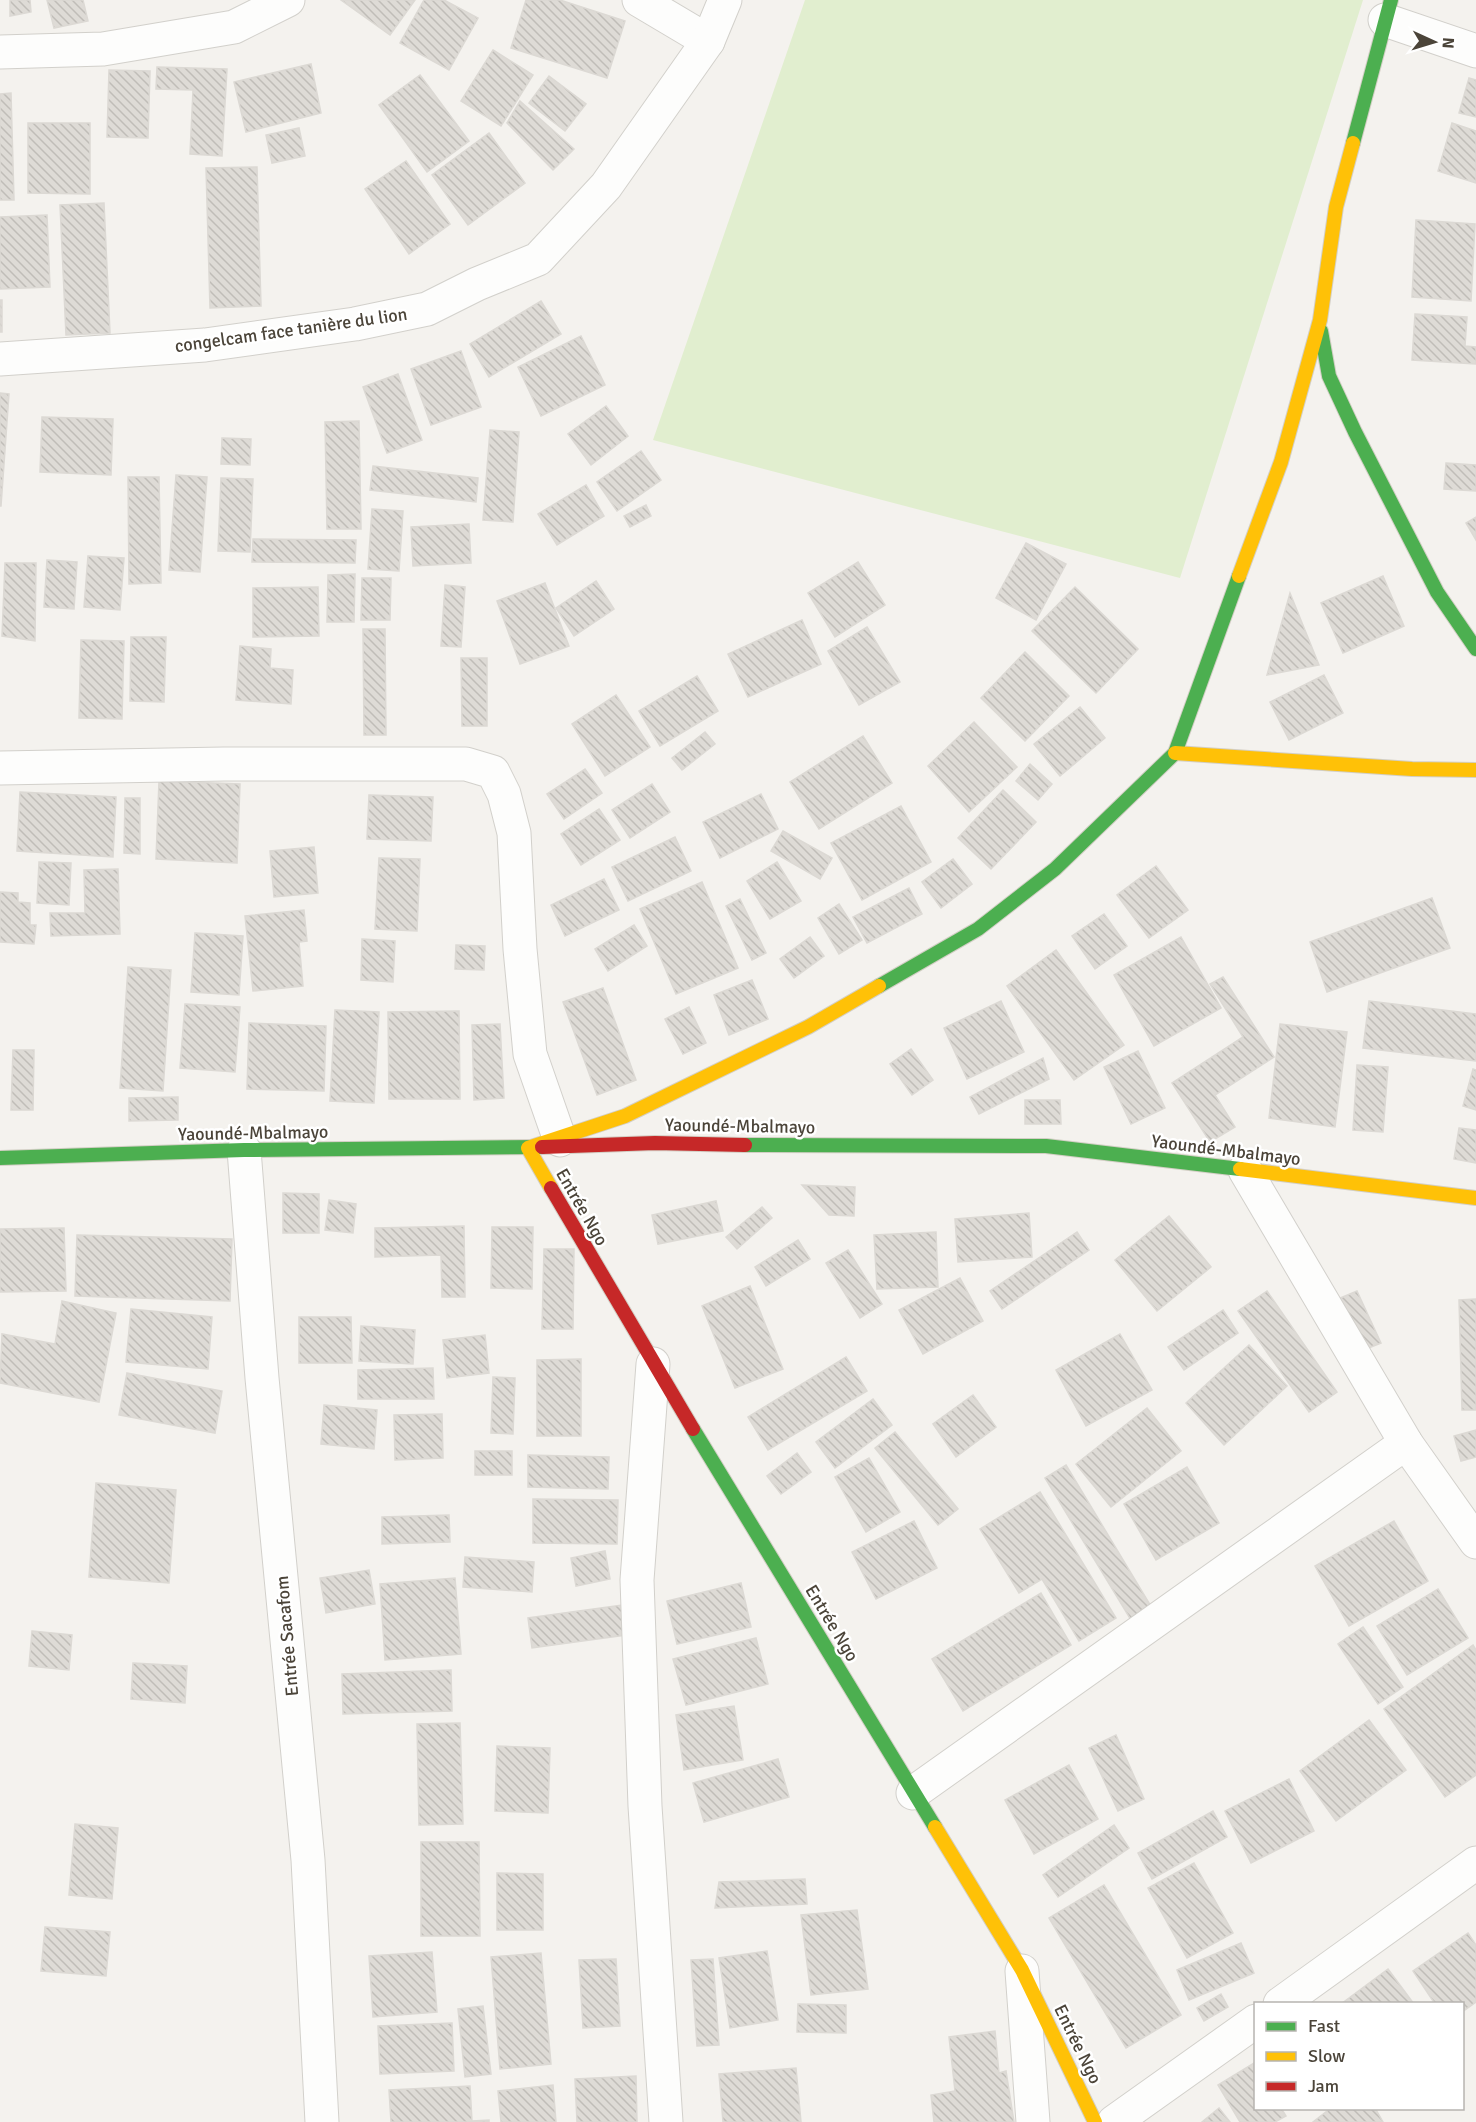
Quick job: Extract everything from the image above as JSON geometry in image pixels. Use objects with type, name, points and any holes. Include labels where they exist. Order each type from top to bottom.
[{"type":"main road","points":[[528,1149],[625,1116],[808,1027],[978,929],[1055,869],[1175,753],[1281,462],[1320,320],[1336,207],[1388,10]]},
{"type":"main road","points":[[1320,320],[1329,376],[1355,432],[1437,592],[1476,649]]},
{"type":"main road","points":[[1175,753],[1412,769],[1476,770]]},
{"type":"main road","name":"Yaoundé-Mbalmayo","points":[[0,1158],[244,1150],[528,1149],[655,1143],[783,1146],[1046,1146],[1476,1198]]},
{"type":"main road","name":"Entrée Ngo","points":[[528,1149],[653,1364],[1022,1970],[1095,2122]]},
{"type":"street","points":[[0,52],[103,49],[234,27],[288,0]]},
{"type":"street","points":[[639,0],[708,41]]},
{"type":"street","name":"congelcam face tanière du lion","points":[[0,359],[205,345],[355,324],[427,309],[477,284],[538,259],[606,186],[708,41],[725,0]]},
{"type":"street","points":[[1388,10],[1476,51]]},
{"type":"street","points":[[0,768],[224,764],[466,764],[493,772],[504,794],[514,833],[520,949],[530,1054],[560,1140]]},
{"type":"street","name":"Entrée Sacafom","points":[[244,1150],[262,1378],[308,1860],[322,2122]]},
{"type":"street","points":[[1245,1170],[1406,1443],[1476,1542]]},
{"type":"street","points":[[653,1364],[638,1580],[645,1806],[666,2122]]},
{"type":"street","points":[[913,1792],[1406,1443]]},
{"type":"street","points":[[1283,2002],[1476,1863]]},
{"type":"street","points":[[1022,1970],[1033,2122]]},
{"type":"street","points":[[1114,2122],[1254,2022]]},
{"type":"green space","points":[[805,0],[1363,0],[1180,578],[653,440]]},
{"type":"building","points":[[10,0],[30,0],[31,12],[10,16]]},
{"type":"building","points":[[47,0],[83,0],[88,21],[54,28]]},
{"type":"building","points":[[341,0],[415,0],[390,35]]},
{"type":"building","points":[[424,0],[444,0],[478,18],[449,70],[400,43]]},
{"type":"building","points":[[526,0],[560,0],[625,21],[607,78],[511,48]]},
{"type":"building","points":[[493,50],[533,75],[501,126],[461,101]]},
{"type":"building","points":[[311,64],[321,113],[246,132],[234,82]]},
{"type":"building","points":[[157,67],[227,69],[222,156],[190,154],[193,90],[156,89]]},
{"type":"building","points":[[109,70],[150,71],[148,138],[107,137]]},
{"type":"building","points":[[420,75],[469,141],[427,172],[379,105]]},
{"type":"building","points":[[549,76],[586,104],[565,131],[529,103]]},
{"type":"building","points":[[1469,78],[1476,80],[1476,117],[1459,113]]},
{"type":"building","points":[[11,93],[14,200],[0,200],[0,94]]},
{"type":"building","points":[[520,101],[574,149],[553,170],[507,123]]},
{"type":"building","points":[[28,123],[90,123],[90,194],[28,193]]},
{"type":"building","points":[[1452,123],[1476,131],[1476,183],[1438,171]]},
{"type":"building","points":[[299,128],[305,156],[272,163],[266,135]]},
{"type":"building","points":[[489,133],[525,183],[468,225],[432,175]]},
{"type":"building","points":[[406,161],[450,224],[409,254],[365,189]]},
{"type":"building","points":[[257,167],[261,306],[210,308],[206,168]]},
{"type":"building","points":[[104,203],[110,333],[66,335],[60,205]]},
{"type":"building","points":[[47,215],[50,287],[0,289],[0,217]]},
{"type":"building","points":[[1416,220],[1475,224],[1471,301],[1412,297]]},
{"type":"building","points":[[0,300],[2,300],[2,332],[0,332]]},
{"type":"building","points":[[541,301],[561,334],[489,377],[470,344]]},
{"type":"building","points":[[1415,314],[1467,317],[1465,346],[1476,347],[1476,364],[1412,360]]},
{"type":"building","points":[[581,336],[605,385],[541,416],[518,367]]},
{"type":"building","points":[[461,351],[481,407],[431,425],[411,369]]},
{"type":"building","points":[[398,374],[422,440],[387,453],[363,387]]},
{"type":"building","points":[[0,393],[9,394],[1,506],[0,506]]},
{"type":"building","points":[[606,406],[628,436],[591,465],[568,434]]},
{"type":"building","points":[[42,417],[113,419],[111,475],[40,472]]},
{"type":"building","points":[[359,421],[361,529],[327,529],[325,422]]},
{"type":"building","points":[[490,430],[519,432],[513,522],[483,520]]},
{"type":"building","points":[[222,438],[251,439],[250,465],[221,464]]},
{"type":"building","points":[[641,451],[661,480],[617,511],[597,482]]},
{"type":"building","points":[[1446,463],[1476,465],[1476,491],[1444,489]]},
{"type":"building","points":[[373,466],[478,478],[476,502],[370,490]]},
{"type":"building","points":[[176,475],[207,477],[200,572],[169,570]]},
{"type":"building","points":[[128,477],[159,477],[161,583],[129,584]]},
{"type":"building","points":[[221,478],[253,479],[250,552],[218,551]]},
{"type":"building","points":[[586,485],[604,516],[557,545],[538,514]]},
{"type":"building","points":[[646,505],[651,516],[630,527],[624,516]]},
{"type":"building","points":[[372,509],[403,511],[399,571],[368,569]]},
{"type":"building","points":[[1476,517],[1476,540],[1466,523]]},
{"type":"building","points":[[469,524],[471,563],[413,566],[411,527]]},
{"type":"building","points":[[253,539],[356,540],[355,563],[252,562]]},
{"type":"building","points":[[1026,543],[1066,564],[1036,620],[996,598]]},
{"type":"building","points":[[88,556],[124,558],[120,610],[84,607]]},
{"type":"building","points":[[47,560],[77,562],[74,609],[44,607]]},
{"type":"building","points":[[858,562],[885,605],[835,637],[808,593]]},
{"type":"building","points":[[5,563],[36,563],[35,641],[2,636]]},
{"type":"building","points":[[355,574],[354,622],[327,622],[328,575]]},
{"type":"building","points":[[1383,576],[1404,626],[1343,653],[1321,603]]},
{"type":"building","points":[[362,578],[391,578],[390,620],[361,620]]},
{"type":"building","points":[[596,581],[614,609],[574,636],[556,608]]},
{"type":"building","points":[[545,583],[569,646],[520,664],[497,601]]},
{"type":"building","points":[[445,585],[465,587],[461,647],[441,646]]},
{"type":"building","points":[[318,587],[319,636],[253,637],[253,588]]},
{"type":"building","points":[[1075,587],[1138,649],[1096,693],[1032,631]]},
{"type":"building","points":[[1290,593],[1319,665],[1267,675]]},
{"type":"building","points":[[802,620],[821,664],[748,697],[728,654]]},
{"type":"building","points":[[867,627],[900,682],[859,705],[828,651]]},
{"type":"building","points":[[363,629],[385,629],[386,735],[364,735]]},
{"type":"building","points":[[131,637],[166,637],[164,702],[130,701]]},
{"type":"building","points":[[81,640],[124,641],[122,719],[79,718]]},
{"type":"building","points":[[240,646],[271,649],[270,668],[293,670],[291,704],[236,700]]},
{"type":"building","points":[[1025,652],[1069,696],[1025,741],[981,698]]},
{"type":"building","points":[[461,658],[487,658],[487,726],[462,726]]},
{"type":"building","points":[[1324,675],[1343,713],[1289,740],[1270,702]]},
{"type":"building","points":[[697,676],[718,711],[660,746],[639,711]]},
{"type":"building","points":[[616,695],[650,747],[605,776],[572,724]]},
{"type":"building","points":[[1080,707],[1105,738],[1060,776],[1034,744]]},
{"type":"building","points":[[974,722],[1017,767],[969,812],[928,766]]},
{"type":"building","points":[[705,732],[715,744],[682,770],[672,758]]},
{"type":"building","points":[[863,736],[892,783],[819,829],[790,782]]},
{"type":"building","points":[[1030,764],[1052,784],[1038,800],[1016,781]]},
{"type":"building","points":[[585,769],[602,793],[564,819],[547,794]]},
{"type":"building","points":[[159,781],[240,784],[237,863],[156,859]]},
{"type":"building","points":[[652,784],[670,812],[630,838],[612,810]]},
{"type":"building","points":[[1003,790],[1036,822],[991,869],[958,838]]},
{"type":"building","points":[[20,792],[116,797],[113,857],[17,851]]},
{"type":"building","points":[[761,794],[778,829],[720,858],[703,822]]},
{"type":"building","points":[[369,795],[433,797],[431,841],[367,839]]},
{"type":"building","points":[[125,798],[140,798],[140,854],[124,853]]},
{"type":"building","points":[[901,806],[931,862],[862,900],[831,843]]},
{"type":"building","points":[[599,809],[620,840],[581,865],[561,834]]},
{"type":"building","points":[[783,831],[832,858],[820,879],[771,851]]},
{"type":"building","points":[[675,837],[691,871],[628,901],[612,867]]},
{"type":"building","points":[[314,847],[318,893],[274,897],[270,851]]},
{"type":"building","points":[[379,858],[420,859],[417,931],[375,929]]},
{"type":"building","points":[[953,859],[972,884],[941,908],[922,882]]},
{"type":"building","points":[[39,862],[71,863],[69,905],[37,903]]},
{"type":"building","points":[[777,862],[801,901],[770,919],[747,881]]},
{"type":"building","points":[[1156,866],[1188,910],[1149,938],[1117,895]]},
{"type":"building","points":[[118,869],[120,934],[51,936],[50,913],[85,913],[84,870]]},
{"type":"building","points":[[604,879],[619,910],[565,936],[551,905]]},
{"type":"building","points":[[702,882],[738,968],[676,994],[640,909]]},
{"type":"building","points":[[909,888],[922,914],[867,943],[853,917]]},
{"type":"building","points":[[0,892],[18,893],[18,902],[30,903],[30,925],[36,925],[34,944],[0,942]]},
{"type":"building","points":[[1432,898],[1450,948],[1327,992],[1310,942]]},
{"type":"building","points":[[740,899],[766,953],[752,960],[726,906]]},
{"type":"building","points":[[839,904],[862,940],[839,954],[818,918]]},
{"type":"building","points":[[304,910],[307,941],[299,942],[303,986],[253,991],[245,916]]},
{"type":"building","points":[[1104,914],[1127,946],[1095,969],[1072,936]]},
{"type":"building","points":[[634,925],[647,946],[608,971],[595,949]]},
{"type":"building","points":[[195,933],[243,936],[239,995],[191,992]]},
{"type":"building","points":[[810,937],[824,956],[794,978],[780,959]]},
{"type":"building","points":[[1181,937],[1221,1008],[1154,1046],[1114,975]]},
{"type":"building","points":[[362,939],[395,941],[393,982],[361,980]]},
{"type":"building","points":[[456,945],[485,946],[484,970],[455,969]]},
{"type":"building","points":[[1056,950],[1124,1045],[1074,1080],[1007,986]]},
{"type":"building","points":[[128,967],[171,970],[163,1091],[120,1088]]},
{"type":"building","points":[[1223,977],[1274,1057],[1215,1095],[1235,1127],[1210,1142],[1172,1083],[1243,1037],[1210,984]]},
{"type":"building","points":[[752,980],[768,1019],[729,1035],[714,995]]},
{"type":"building","points":[[603,988],[636,1080],[597,1095],[563,1002]]},
{"type":"building","points":[[1001,1001],[1024,1052],[967,1079],[944,1028]]},
{"type":"building","points":[[1369,1001],[1476,1014],[1476,1061],[1363,1048]]},
{"type":"building","points":[[185,1004],[240,1007],[235,1072],[180,1068]]},
{"type":"building","points":[[689,1007],[706,1043],[683,1054],[665,1019]]},
{"type":"building","points":[[335,1010],[379,1012],[374,1103],[330,1101]]},
{"type":"building","points":[[459,1011],[460,1099],[389,1099],[388,1012]]},
{"type":"building","points":[[249,1023],[326,1026],[324,1091],[247,1089]]},
{"type":"building","points":[[500,1024],[504,1098],[474,1100],[472,1025]]},
{"type":"building","points":[[1280,1024],[1347,1032],[1335,1127],[1269,1118]]},
{"type":"building","points":[[911,1049],[933,1080],[912,1095],[890,1064]]},
{"type":"building","points":[[13,1050],[34,1050],[33,1110],[11,1110]]},
{"type":"building","points":[[1138,1051],[1165,1108],[1131,1124],[1104,1067]]},
{"type":"building","points":[[1043,1058],[1049,1079],[979,1114],[970,1097]]},
{"type":"building","points":[[1357,1065],[1388,1067],[1383,1132],[1353,1130]]},
{"type":"building","points":[[1473,1069],[1476,1070],[1476,1110],[1463,1106]]},
{"type":"building","points":[[178,1097],[178,1120],[129,1121],[129,1098]]},
{"type":"building","points":[[1025,1100],[1060,1100],[1061,1124],[1025,1124]]},
{"type":"building","points":[[1459,1128],[1476,1130],[1476,1163],[1454,1159]]},
{"type":"building","points":[[802,1185],[855,1187],[854,1216],[829,1215]]},
{"type":"building","points":[[283,1193],[319,1194],[319,1233],[283,1233]]},
{"type":"building","points":[[329,1200],[356,1204],[353,1233],[325,1230]]},
{"type":"building","points":[[716,1201],[723,1231],[658,1244],[652,1215]]},
{"type":"building","points":[[762,1207],[772,1218],[737,1249],[726,1237]]},
{"type":"building","points":[[1029,1213],[1032,1257],[958,1262],[955,1219]]},
{"type":"building","points":[[1169,1216],[1211,1267],[1157,1311],[1115,1260]]},
{"type":"building","points":[[464,1226],[465,1297],[442,1297],[441,1255],[375,1257],[375,1228]]},
{"type":"building","points":[[492,1227],[533,1227],[532,1289],[491,1288]]},
{"type":"building","points":[[64,1228],[66,1291],[0,1292],[0,1229]]},
{"type":"building","points":[[936,1232],[938,1287],[877,1289],[874,1235]]},
{"type":"building","points":[[1077,1232],[1089,1250],[1002,1309],[990,1291]]},
{"type":"building","points":[[77,1235],[232,1239],[230,1301],[75,1296]]},
{"type":"building","points":[[798,1240],[810,1259],[766,1286],[755,1267]]},
{"type":"building","points":[[544,1249],[574,1249],[573,1329],[542,1329]]},
{"type":"building","points":[[848,1250],[882,1304],[860,1318],[826,1263]]},
{"type":"building","points":[[960,1278],[983,1321],[923,1354],[899,1310]]},
{"type":"building","points":[[750,1286],[783,1369],[735,1388],[702,1306]]},
{"type":"building","points":[[1267,1291],[1337,1392],[1309,1412],[1238,1311]]},
{"type":"building","points":[[1357,1291],[1381,1343],[1361,1351],[1338,1299]]},
{"type":"building","points":[[1476,1299],[1476,1410],[1462,1410],[1459,1300]]},
{"type":"building","points":[[62,1301],[116,1313],[99,1402],[0,1383],[2,1334],[55,1344]]},
{"type":"building","points":[[131,1309],[212,1317],[208,1369],[126,1362]]},
{"type":"building","points":[[1223,1310],[1238,1333],[1184,1370],[1168,1347]]},
{"type":"building","points":[[299,1317],[351,1317],[352,1363],[299,1363]]},
{"type":"building","points":[[361,1326],[415,1330],[413,1364],[359,1361]]},
{"type":"building","points":[[1120,1334],[1152,1390],[1086,1426],[1056,1370]]},
{"type":"building","points":[[485,1335],[489,1373],[447,1378],[443,1340]]},
{"type":"building","points":[[1249,1345],[1287,1386],[1224,1445],[1186,1403]]},
{"type":"building","points":[[846,1357],[867,1391],[768,1450],[748,1417]]},
{"type":"building","points":[[581,1359],[581,1436],[537,1436],[537,1360]]},
{"type":"building","points":[[433,1368],[434,1399],[358,1399],[358,1370]]},
{"type":"building","points":[[127,1373],[222,1391],[215,1433],[119,1415]]},
{"type":"building","points":[[493,1377],[515,1378],[513,1434],[491,1433]]},
{"type":"building","points":[[973,1395],[996,1427],[956,1457],[933,1424]]},
{"type":"building","points":[[873,1399],[892,1425],[835,1468],[816,1442]]},
{"type":"building","points":[[324,1405],[377,1410],[374,1449],[321,1444]]},
{"type":"building","points":[[1147,1408],[1181,1451],[1111,1507],[1076,1464]]},
{"type":"building","points":[[442,1414],[443,1458],[395,1460],[394,1415]]},
{"type":"building","points":[[1476,1430],[1476,1457],[1461,1461],[1454,1436]]},
{"type":"building","points":[[895,1432],[958,1509],[938,1525],[875,1448]]},
{"type":"building","points":[[475,1451],[512,1451],[512,1475],[475,1475]]},
{"type":"building","points":[[797,1453],[811,1472],[781,1494],[767,1476]]},
{"type":"building","points":[[528,1455],[609,1457],[608,1489],[528,1487]]},
{"type":"building","points":[[869,1458],[900,1512],[866,1532],[835,1477]]},
{"type":"building","points":[[1066,1465],[1152,1608],[1131,1620],[1045,1478]]},
{"type":"building","points":[[1187,1467],[1219,1523],[1156,1560],[1124,1504]]},
{"type":"building","points":[[96,1483],[176,1490],[169,1583],[89,1577]]},
{"type":"building","points":[[1040,1492],[1116,1618],[1079,1641],[1042,1579],[1019,1593],[980,1529]]},
{"type":"building","points":[[533,1499],[618,1500],[617,1544],[533,1543]]},
{"type":"building","points":[[449,1515],[450,1542],[382,1544],[382,1517]]},
{"type":"building","points":[[914,1521],[937,1568],[876,1599],[852,1552]]},
{"type":"building","points":[[1394,1521],[1428,1581],[1349,1626],[1315,1566]]},
{"type":"building","points":[[605,1551],[610,1579],[576,1586],[571,1558]]},
{"type":"building","points":[[465,1557],[534,1562],[532,1592],[463,1587]]},
{"type":"building","points":[[369,1570],[375,1604],[326,1613],[320,1578]]},
{"type":"building","points":[[455,1578],[461,1654],[385,1660],[380,1584]]},
{"type":"building","points":[[741,1583],[751,1627],[677,1644],[667,1601]]},
{"type":"building","points":[[1438,1589],[1468,1638],[1407,1675],[1377,1626]]},
{"type":"building","points":[[1041,1593],[1071,1645],[963,1711],[932,1659]]},
{"type":"building","points":[[622,1605],[626,1635],[532,1648],[528,1618]]},
{"type":"building","points":[[1363,1627],[1403,1687],[1378,1704],[1338,1644]]},
{"type":"building","points":[[32,1631],[72,1635],[69,1670],[29,1666]]},
{"type":"building","points":[[756,1638],[768,1684],[686,1705],[673,1659]]},
{"type":"building","points":[[1473,1645],[1476,1650],[1476,1775],[1445,1797],[1384,1709]]},
{"type":"building","points":[[133,1663],[187,1666],[185,1703],[131,1699]]},
{"type":"building","points":[[451,1670],[452,1711],[343,1714],[342,1674]]},
{"type":"building","points":[[734,1706],[743,1760],[684,1770],[676,1715]]},
{"type":"building","points":[[1369,1720],[1406,1770],[1336,1821],[1300,1771]]},
{"type":"building","points":[[460,1723],[463,1824],[419,1825],[417,1724]]},
{"type":"building","points":[[1116,1735],[1144,1799],[1118,1811],[1089,1748]]},
{"type":"building","points":[[497,1746],[550,1748],[548,1813],[495,1811]]},
{"type":"building","points":[[778,1759],[789,1797],[704,1822],[693,1783]]},
{"type":"building","points":[[1069,1765],[1098,1819],[1034,1854],[1005,1800]]},
{"type":"building","points":[[1289,1779],[1314,1831],[1251,1863],[1225,1811]]},
{"type":"building","points":[[1213,1811],[1227,1837],[1152,1879],[1138,1853]]},
{"type":"building","points":[[75,1824],[118,1828],[112,1899],[69,1895]]},
{"type":"building","points":[[1114,1825],[1129,1848],[1058,1897],[1043,1875]]},
{"type":"building","points":[[421,1842],[479,1842],[480,1936],[421,1936]]},
{"type":"building","points":[[1194,1863],[1233,1933],[1187,1958],[1148,1888]]},
{"type":"building","points":[[497,1873],[543,1874],[543,1930],[497,1930]]},
{"type":"building","points":[[805,1879],[807,1904],[715,1908],[719,1882]]},
{"type":"building","points":[[1104,1885],[1181,2015],[1126,2048],[1049,1918]]},
{"type":"building","points":[[857,1910],[868,1989],[811,1995],[801,1915]]},
{"type":"building","points":[[45,1927],[110,1932],[106,1976],[41,1971]]},
{"type":"building","points":[[1468,1933],[1476,1945],[1476,2002],[1464,2011],[1464,2002],[1434,2002],[1413,1971]]},
{"type":"building","points":[[1241,1943],[1254,1973],[1189,2000],[1177,1970]]},
{"type":"building","points":[[767,1951],[778,2020],[730,2028],[719,1958]]},
{"type":"building","points":[[432,1952],[437,2012],[373,2017],[369,1956]]},
{"type":"building","points":[[541,1953],[551,2064],[500,2069],[491,1957]]},
{"type":"building","points":[[616,1959],[620,2026],[583,2028],[579,1960]]},
{"type":"building","points":[[713,1959],[719,2045],[697,2046],[691,1960]]},
{"type":"building","points":[[1388,1969],[1413,2002],[1344,2002]]},
{"type":"building","points":[[1221,1994],[1228,2007],[1204,2021],[1197,2008]]},
{"type":"building","points":[[798,2004],[846,2005],[846,2033],[797,2032]]},
{"type":"building","points":[[483,2006],[491,2074],[465,2077],[458,2009]]},
{"type":"building","points":[[452,2023],[454,2071],[380,2074],[378,2026]]},
{"type":"building","points":[[995,2031],[999,2073],[1006,2071],[1014,2122],[934,2122],[931,2095],[955,2091],[949,2037]]},
{"type":"building","points":[[1254,2063],[1254,2110],[1282,2110],[1286,2116],[1275,2122],[1240,2122],[1218,2085]]},
{"type":"building","points":[[796,2068],[801,2122],[723,2122],[719,2074]]},
{"type":"building","points":[[636,2076],[637,2122],[577,2122],[575,2079]]},
{"type":"building","points":[[553,2085],[556,2122],[501,2122],[498,2091]]},
{"type":"building","points":[[470,2086],[472,2121],[489,2120],[489,2122],[391,2122],[389,2090]]},
{"type":"building","points":[[1219,2108],[1230,2122],[1202,2122]]},
{"type":"building","points":[[1328,2110],[1376,2110],[1383,2122],[1313,2122]]},
{"type":"traffic: fast","points":[[1353,143],[1391,0]]},
{"type":"traffic: fast","points":[[1321,331],[1329,376],[1355,432],[1437,592],[1476,649]]},
{"type":"traffic: fast","points":[[879,986],[978,929],[1055,869],[1175,753],[1239,576]]},
{"type":"traffic: fast","points":[[745,1145],[1046,1146],[1240,1169]]},
{"type":"traffic: fast","points":[[0,1158],[244,1150],[542,1147]]},
{"type":"traffic: fast","points":[[693,1429],[935,1827]]},
{"type":"traffic: slow","points":[[1239,576],[1281,462],[1320,320],[1336,207],[1353,143]]},
{"type":"traffic: slow","points":[[1175,753],[1412,769],[1476,770]]},
{"type":"traffic: slow","points":[[551,1188],[528,1148],[625,1116],[808,1027],[879,986]]},
{"type":"traffic: slow","points":[[1240,1169],[1476,1198]]},
{"type":"traffic: slow","points":[[935,1827],[1022,1970],[1095,2122]]},
{"type":"traffic: jam","points":[[542,1147],[655,1143],[745,1145]]},
{"type":"traffic: jam","points":[[551,1188],[693,1429]]}]
